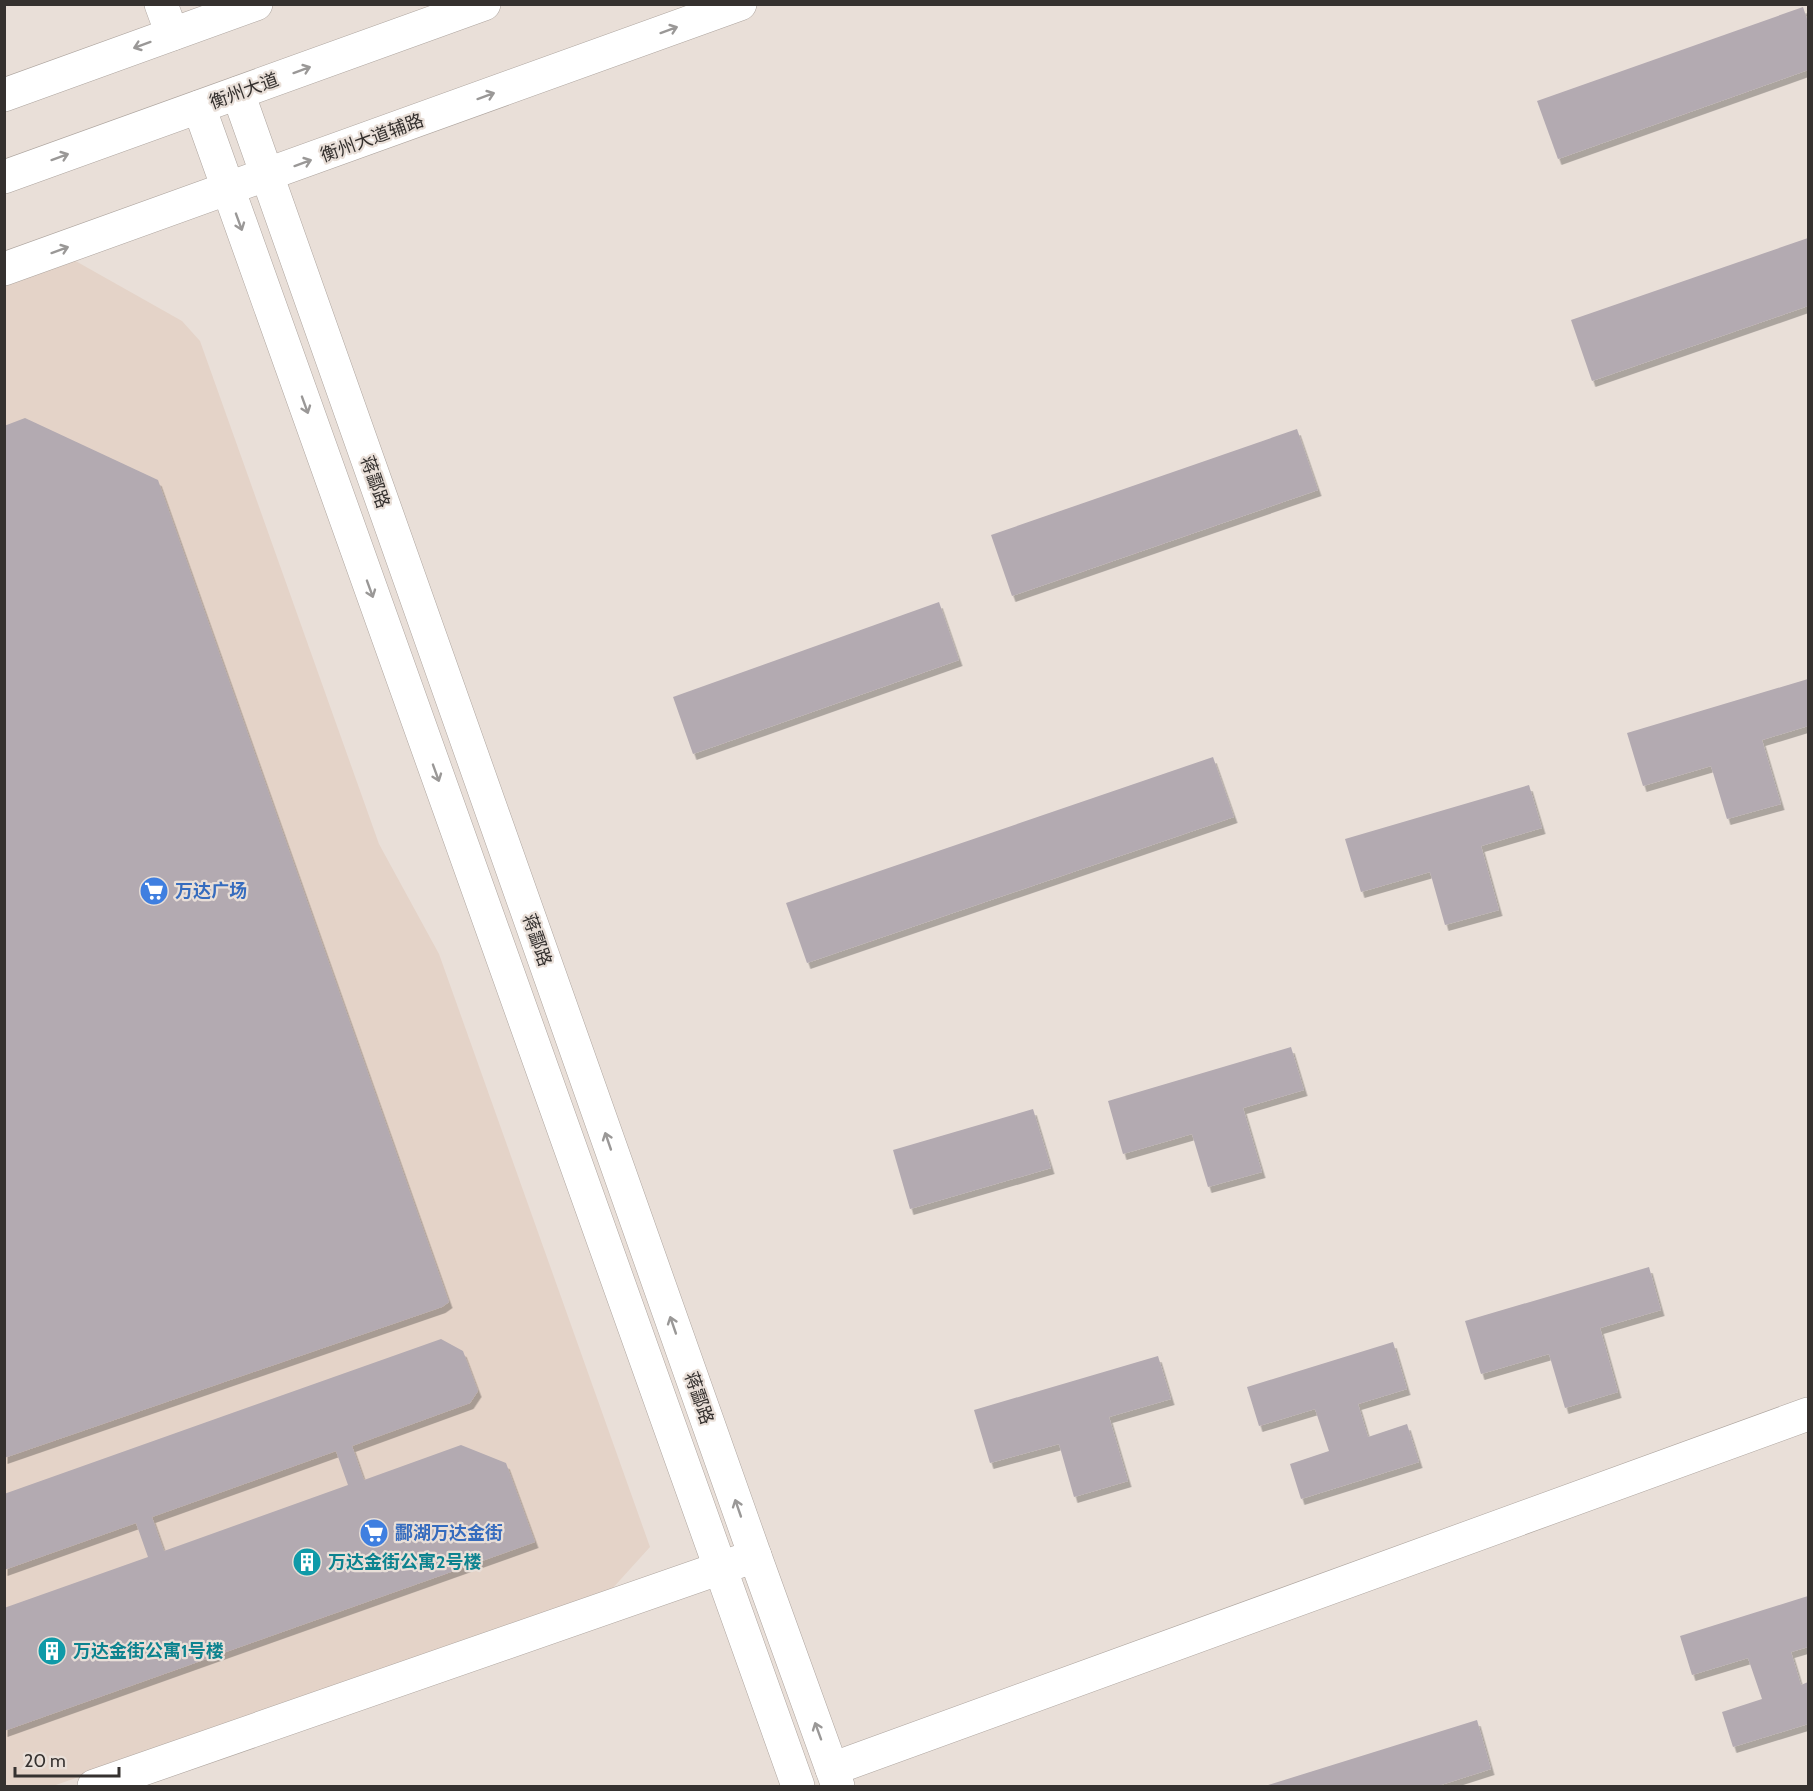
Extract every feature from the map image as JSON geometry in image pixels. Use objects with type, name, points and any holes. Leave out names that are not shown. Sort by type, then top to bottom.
[{"type":"main road","points":[[4,95],[167,20],[256,4]]},
{"type":"main road","name":"衡州大道","points":[[4,177],[484,4]]},
{"type":"main road","name":"衡州大道辅路","points":[[4,269],[740,4]]},
{"type":"main road","name":"蒋酃路","points":[[238,93],[835,1778]]},
{"type":"main road","name":"蒋酃路","points":[[199,107],[798,1786]]},
{"type":"main road","points":[[835,1778],[1809,1414]]},
{"type":"main road","points":[[94,1786],[755,1556]]},
{"type":"shaded area","points":[[72,259],[182,321],[200,341],[379,844],[439,954],[650,1547],[611,1590],[53,1786],[5,1786],[4,279]]},
{"type":"building","points":[[1803,7],[1808,22],[1808,70],[1558,159],[1537,101]]},
{"type":"building","points":[[1808,238],[1808,306],[1592,381],[1571,320]]},
{"type":"building","name":"万达广场","points":[[25,418],[158,480],[449,1302],[442,1307],[4,1458],[4,426]]},
{"type":"building","points":[[1297,429],[1318,490],[1012,596],[991,535]]},
{"type":"building","points":[[939,602],[959,660],[693,754],[673,697]]},
{"type":"building","points":[[1808,679],[1808,726],[1762,740],[1781,804],[1727,819],[1711,766],[1643,786],[1627,733]]},
{"type":"building","points":[[1213,757],[1234,817],[807,963],[786,903]]},
{"type":"building","points":[[1529,785],[1542,828],[1481,846],[1499,910],[1445,925],[1430,872],[1361,892],[1345,839]]},
{"type":"building","points":[[1291,1047],[1304,1090],[1243,1108],[1262,1172],[1208,1187],[1192,1134],[1123,1154],[1108,1101]]},
{"type":"building","points":[[1033,1109],[1051,1168],[910,1209],[893,1150]]},
{"type":"building","points":[[1649,1267],[1661,1310],[1600,1328],[1618,1392],[1565,1408],[1549,1354],[1481,1374],[1465,1321]]},
{"type":"building","name":"酃湖万达金街","points":[[441,1339],[463,1351],[478,1391],[470,1403],[352,1446],[364,1480],[461,1445],[506,1463],[535,1542],[4,1731],[4,1608],[148,1557],[136,1523],[4,1570],[4,1494]],"holes":[[[336,1451],[348,1485],[164,1551],[152,1517]]]},
{"type":"building","points":[[1393,1342],[1407,1389],[1358,1404],[1368,1437],[1407,1424],[1419,1462],[1301,1499],[1290,1464],[1329,1451],[1315,1409],[1259,1426],[1247,1387]]},
{"type":"building","points":[[1158,1356],[1171,1399],[1109,1417],[1128,1481],[1074,1497],[1059,1444],[990,1463],[974,1410]]},
{"type":"building","points":[[1808,1596],[1808,1647],[1791,1652],[1801,1685],[1808,1682],[1808,1724],[1733,1747],[1722,1712],[1762,1699],[1748,1658],[1692,1675],[1680,1636]]},
{"type":"building","points":[[1477,1720],[1491,1769],[1441,1786],[1265,1786]]},
{"type":"place","name":"万达广场","points":[[154,891]]},
{"type":"place","name":"酃湖万达金街","points":[[374,1533]]},
{"type":"place","name":"万达金街公寓2号楼","points":[[307,1562]]},
{"type":"place","name":"万达金街公寓1号楼","points":[[52,1651]]}]
